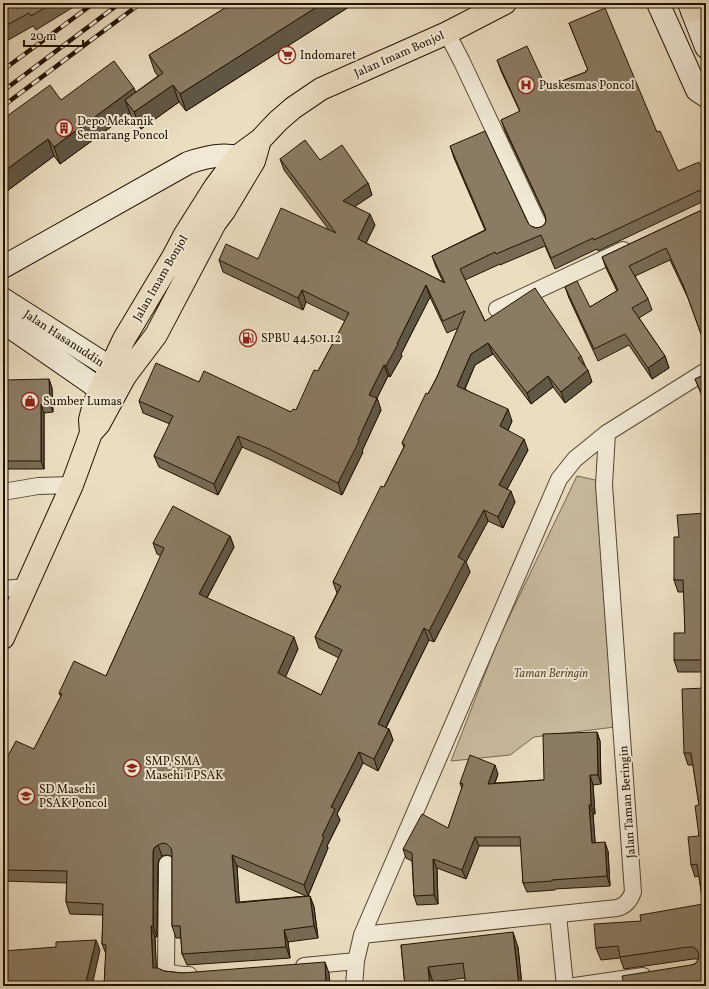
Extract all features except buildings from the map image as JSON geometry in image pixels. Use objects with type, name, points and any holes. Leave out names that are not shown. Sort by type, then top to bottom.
[{"type":"main road","name":"Jalan Imam Bonjol","points":[[3,638],[72,485],[91,433],[99,424],[107,393],[118,372],[124,339],[173,258],[184,236],[216,187],[246,158],[260,140],[288,113],[321,89],[447,33],[505,3]]},
{"type":"street","points":[[658,3],[697,90],[706,96]]},
{"type":"street","points":[[691,6],[706,47]]},
{"type":"street","points":[[447,33],[541,230]]},
{"type":"street","points":[[3,267],[188,163],[207,156],[246,158]]},
{"type":"street","points":[[497,309],[634,245]]},
{"type":"street","name":"Jalan Hasanuddin","points":[[3,299],[118,372]]},
{"type":"street","name":"Jalan Hasanuddin","points":[[3,322],[107,393]]},
{"type":"street","points":[[354,986],[356,961],[362,935],[559,479],[575,459],[607,433],[706,371]]},
{"type":"street","name":"Jalan Taman Beringin","points":[[362,935],[623,907],[631,898],[633,892],[604,484],[607,433]]},
{"type":"street","points":[[3,492],[38,486],[72,485]]},
{"type":"street","points":[[3,589],[26,587]]},
{"type":"street","points":[[167,864],[166,970],[169,973],[175,974],[207,974]]},
{"type":"street","points":[[558,915],[565,986]]},
{"type":"street","points":[[289,968],[356,961]]},
{"type":"street","points":[[575,986],[654,974]]},
{"type":"green space","name":"Taman Beringin","points":[[577,476],[600,481],[615,727],[534,737],[510,755],[451,761],[499,638]]},
{"type":"railway","points":[[3,70],[94,3]]},
{"type":"railway","points":[[3,91],[120,3]]},
{"type":"railway","points":[[3,106],[141,3]]},
{"type":"place","name":"Indomaret","points":[[287,55]]},
{"type":"place","name":"Puskesmas Poncol","points":[[526,85]]},
{"type":"place","name":"Depo Mekanik Semarang Poncol","points":[[64,128]]},
{"type":"place","name":"SPBU 44.501.12","points":[[248,338]]},
{"type":"place","name":"Sumber Lumas","points":[[30,401]]},
{"type":"place","name":"SMP, SMA Masehi 1 PSAK","points":[[132,768]]},
{"type":"place","name":"SD Masehi PSAK Poncol","points":[[26,796]]}]
